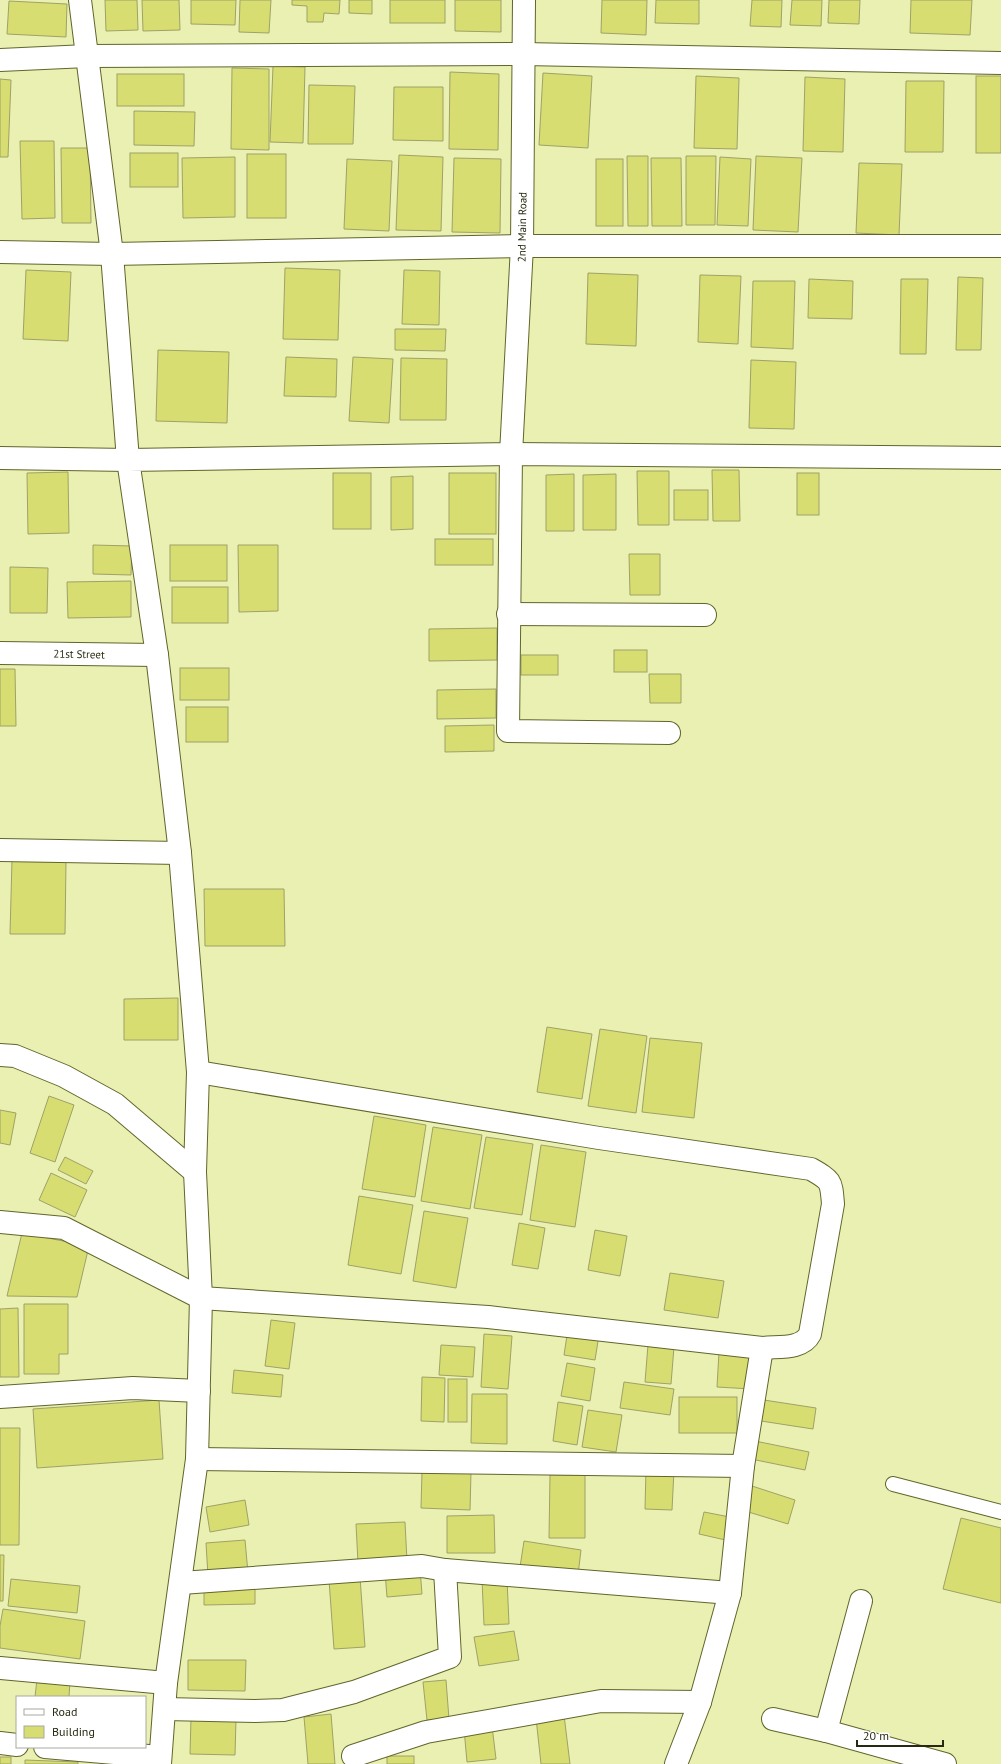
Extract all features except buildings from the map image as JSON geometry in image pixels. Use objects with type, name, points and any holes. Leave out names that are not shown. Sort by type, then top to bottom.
[{"type":"street","points":[[54,1748],[160,1760],[166,1683],[197,1459],[201,1298],[195,1172],[198,1072],[180,853],[157,655],[128,460],[112,254],[80,0]]},
{"type":"street","name":"2nd Main Road","points":[[524,0],[522,246],[511,454],[508,614],[508,730],[669,733]]},
{"type":"street","points":[[0,60],[87,56],[523,54],[1001,63]]},
{"type":"street","points":[[0,252],[112,254],[522,246],[1001,246]]},
{"type":"street","points":[[0,458],[128,460],[511,454],[1001,458]]},
{"type":"street","points":[[508,614],[705,615]]},
{"type":"street","name":"21st Street","points":[[0,653],[157,655]]},
{"type":"street","points":[[0,850],[180,853]]},
{"type":"street","points":[[0,1055],[15,1056],[64,1076],[115,1104],[195,1172]]},
{"type":"street","points":[[0,1222],[64,1228],[201,1298],[488,1317],[762,1348],[802,1343],[808,1339],[833,1204],[832,1185],[824,1177],[811,1169],[599,1138],[198,1072]]},
{"type":"street","points":[[676,1764],[700,1702],[730,1593],[743,1466],[762,1348]]},
{"type":"street","points":[[0,1397],[133,1388],[199,1391]]},
{"type":"street","points":[[197,1459],[743,1466]]},
{"type":"street","points":[[181,1583],[422,1566],[445,1570],[730,1593]]},
{"type":"street","points":[[165,1709],[283,1710],[354,1692],[450,1657],[445,1570]]},
{"type":"street","points":[[826,1731],[861,1601]]},
{"type":"street","points":[[0,1668],[166,1683]]},
{"type":"street","points":[[353,1756],[426,1732],[601,1701],[700,1702]]},
{"type":"street","points":[[773,1720],[826,1731],[945,1764]]},
{"type":"street","points":[[0,1743],[16,1745]]},
{"type":"lane","points":[[894,1484],[1001,1512]]}]
